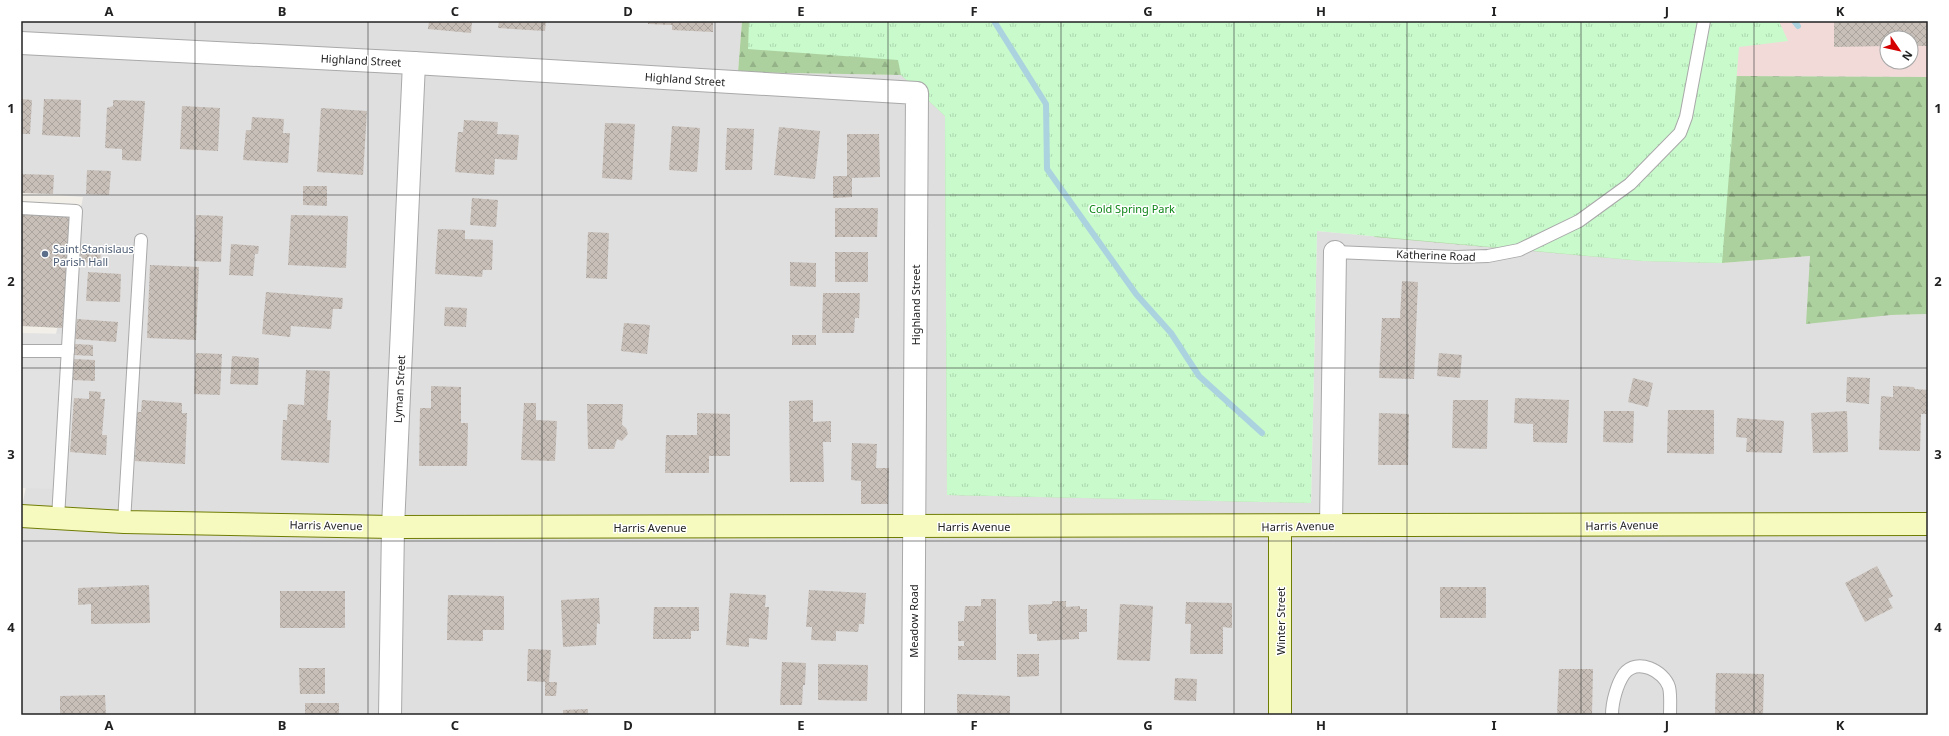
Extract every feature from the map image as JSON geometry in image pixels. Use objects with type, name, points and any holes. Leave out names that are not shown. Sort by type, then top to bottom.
[{"type":"main road","name":"Harris Avenue","points":[[21,516],[124,522],[393,527],[1928,524]]},
{"type":"main road","name":"Winter Street","points":[[1280,526],[1280,715]]},
{"type":"street","name":"Highland Street","points":[[21,43],[414,63],[916,94],[914,526]]},
{"type":"street","name":"Lyman Street","points":[[390,715],[393,527],[414,63]]},
{"type":"street","name":"Katherine Road","points":[[1331,525],[1335,252]]},
{"type":"street","name":"Meadow Road","points":[[913,715],[914,526]]},
{"type":"lane","name":"Katherine Road","points":[[1335,252],[1456,257],[1488,256],[1519,250],[1579,221],[1630,184],[1680,133],[1686,117],[1704,21]]},
{"type":"lane","points":[[21,208],[76,211],[58,518]]},
{"type":"lane","points":[[124,522],[141,240]]},
{"type":"lane","points":[[21,351],[68,351]]},
{"type":"lane","points":[[1612,715],[1616,689],[1625,672],[1636,666],[1651,668],[1663,676],[1669,688],[1670,715]]},
{"type":"shaded area","points":[[21,21],[742,21],[738,72],[901,75],[945,116],[947,495],[1311,503],[1317,231],[1643,261],[1722,263],[1810,256],[1891,315],[1928,314],[1928,715],[21,715],[21,512],[83,197],[21,192]]},
{"type":"shaded area","points":[[1740,21],[1928,21],[1928,77],[1736,76]]},
{"type":"shaded area","points":[[21,333],[67,334],[56,489],[21,488]]},
{"type":"green space","name":"Cold Spring Park","points":[[742,21],[1466,21],[1736,76],[1928,77],[1928,314],[1891,315],[1806,324],[1810,256],[1722,263],[1643,261],[1375,237],[1258,161],[1311,503],[947,495],[945,116],[901,75],[738,72]]},
{"type":"green space","name":"Cold Spring Park","points":[[749,21],[1779,21],[1788,41],[1739,47],[1722,263],[1643,261],[1317,231],[1311,503],[947,495],[945,116],[901,75],[898,60],[748,49]]},
{"type":"building","points":[[429,21],[472,21],[471,33],[428,29]]},
{"type":"building","points":[[499,21],[546,21],[545,31],[498,28]]},
{"type":"building","points":[[648,21],[713,21],[713,32],[672,30],[672,25],[648,24]]},
{"type":"building","points":[[1834,21],[1928,21],[1928,46],[1919,46],[1919,30],[1879,30],[1879,46],[1834,47]]},
{"type":"building","points":[[21,99],[32,100],[30,134],[21,134]]},
{"type":"building","points":[[44,99],[81,100],[80,137],[42,135]]},
{"type":"building","points":[[113,100],[145,101],[141,161],[122,160],[122,149],[105,148],[107,108],[113,106]]},
{"type":"building","points":[[182,106],[220,108],[218,151],[180,149]]},
{"type":"building","points":[[321,108],[367,111],[363,175],[317,172]]},
{"type":"building","points":[[252,117],[284,119],[283,133],[290,133],[288,163],[243,160],[246,130],[251,130]]},
{"type":"building","points":[[464,120],[498,122],[497,134],[519,135],[517,160],[495,159],[494,175],[455,172],[458,132],[463,132]]},
{"type":"building","points":[[605,123],[635,124],[632,180],[602,178]]},
{"type":"building","points":[[672,126],[700,128],[697,172],[669,170]]},
{"type":"building","points":[[779,127],[820,131],[815,179],[774,175]]},
{"type":"building","points":[[727,128],[754,129],[752,170],[725,170]]},
{"type":"building","points":[[847,134],[879,134],[880,177],[852,178],[852,197],[833,198],[833,176],[847,176]]},
{"type":"building","points":[[87,170],[111,171],[109,195],[86,194]]},
{"type":"building","points":[[21,174],[54,175],[53,194],[21,193]]},
{"type":"building","points":[[303,186],[327,186],[327,206],[303,205]]},
{"type":"building","points":[[472,198],[498,200],[496,227],[470,225]]},
{"type":"building","points":[[835,208],[878,208],[877,237],[835,237]]},
{"type":"building","name":"Saint Stanislaus Parish Hall","points":[[21,213],[72,216],[63,328],[21,326]]},
{"type":"building","points":[[196,215],[223,216],[221,262],[194,261]]},
{"type":"building","points":[[291,215],[348,216],[346,268],[288,265]]},
{"type":"building","points":[[438,229],[465,230],[465,239],[493,240],[492,270],[483,270],[482,277],[435,274]]},
{"type":"building","points":[[588,232],[609,233],[607,279],[586,278]]},
{"type":"building","points":[[231,244],[259,246],[258,254],[255,254],[253,276],[229,275]]},
{"type":"building","points":[[81,249],[101,250],[100,263],[80,262]]},
{"type":"building","points":[[835,252],[868,252],[868,282],[835,282]]},
{"type":"building","points":[[790,262],[816,263],[816,287],[790,286]]},
{"type":"building","points":[[150,265],[199,267],[196,340],[147,338]]},
{"type":"building","points":[[88,272],[121,274],[120,302],[86,301]]},
{"type":"building","points":[[1402,281],[1418,282],[1414,379],[1379,378],[1382,318],[1400,318]]},
{"type":"building","points":[[266,292],[343,298],[342,309],[333,309],[331,329],[291,326],[290,337],[262,334]]},
{"type":"building","points":[[823,293],[860,293],[859,318],[855,318],[854,333],[822,333]]},
{"type":"building","points":[[445,307],[467,308],[466,327],[444,326]]},
{"type":"building","points":[[77,319],[118,322],[116,342],[75,339]]},
{"type":"building","points":[[624,323],[650,325],[647,354],[621,351]]},
{"type":"building","points":[[792,335],[816,335],[816,345],[792,345]]},
{"type":"building","points":[[75,344],[93,345],[93,356],[74,355]]},
{"type":"building","points":[[196,353],[222,354],[220,395],[194,394]]},
{"type":"building","points":[[1439,353],[1462,355],[1460,378],[1437,376]]},
{"type":"building","points":[[232,356],[259,358],[258,385],[230,384]]},
{"type":"building","points":[[73,359],[95,360],[95,381],[73,380]]},
{"type":"building","points":[[306,370],[330,371],[327,420],[331,420],[329,463],[281,460],[283,420],[287,420],[288,404],[304,405]]},
{"type":"building","points":[[1847,377],[1870,378],[1869,404],[1846,402]]},
{"type":"building","points":[[1633,378],[1653,383],[1648,407],[1628,402]]},
{"type":"building","points":[[431,386],[461,387],[461,423],[468,423],[467,466],[419,466],[420,408],[431,408]]},
{"type":"building","points":[[1893,386],[1914,387],[1915,389],[1928,390],[1928,414],[1921,414],[1920,451],[1879,450],[1881,396],[1893,397]]},
{"type":"building","points":[[89,391],[101,392],[100,399],[105,399],[102,435],[107,435],[106,455],[70,452],[74,398],[89,399]]},
{"type":"building","points":[[1515,398],[1569,400],[1567,443],[1533,442],[1533,424],[1514,423]]},
{"type":"building","points":[[142,400],[182,403],[182,413],[187,413],[185,464],[135,461],[137,412],[141,412]]},
{"type":"building","points":[[813,400],[813,422],[831,421],[831,442],[823,442],[824,482],[790,482],[789,401]]},
{"type":"building","points":[[1453,400],[1488,400],[1487,449],[1452,448]]},
{"type":"building","points":[[524,403],[536,403],[536,420],[557,421],[555,461],[521,460]]},
{"type":"building","points":[[587,404],[623,404],[622,425],[626,428],[628,434],[622,441],[617,439],[614,449],[588,449]]},
{"type":"building","points":[[1668,410],[1714,410],[1714,454],[1667,453]]},
{"type":"building","points":[[1604,411],[1634,411],[1633,443],[1603,442]]},
{"type":"building","points":[[1847,411],[1848,452],[1813,453],[1811,413]]},
{"type":"building","points":[[697,413],[730,414],[730,456],[709,456],[709,473],[665,473],[666,435],[697,435]]},
{"type":"building","points":[[1379,413],[1409,414],[1408,465],[1378,465]]},
{"type":"building","points":[[1737,418],[1784,421],[1782,453],[1746,452],[1747,438],[1736,437]]},
{"type":"building","points":[[852,443],[877,444],[876,468],[889,468],[888,504],[861,504],[861,481],[851,480]]},
{"type":"building","points":[[1877,566],[1893,596],[1888,599],[1893,608],[1865,622],[1845,583]]},
{"type":"building","points":[[149,585],[150,623],[91,624],[91,604],[78,605],[78,588]]},
{"type":"building","points":[[1440,587],[1486,587],[1486,618],[1440,618]]},
{"type":"building","points":[[809,590],[866,593],[864,624],[859,624],[858,632],[836,631],[836,641],[811,640],[812,627],[806,627]]},
{"type":"building","points":[[280,591],[345,591],[345,628],[280,628]]},
{"type":"building","points":[[730,593],[766,595],[765,607],[769,607],[767,640],[749,638],[749,647],[726,645]]},
{"type":"building","points":[[448,595],[504,596],[504,630],[483,630],[483,641],[447,640]]},
{"type":"building","points":[[599,598],[600,624],[597,623],[596,645],[563,647],[561,600]]},
{"type":"building","points":[[981,599],[996,599],[996,660],[958,660],[958,646],[964,646],[964,641],[958,641],[958,621],[964,621],[965,606],[981,606]]},
{"type":"building","points":[[1052,601],[1066,601],[1066,607],[1080,606],[1080,609],[1087,609],[1087,632],[1079,632],[1079,639],[1037,641],[1037,634],[1029,634],[1028,605],[1052,604]]},
{"type":"building","points":[[1186,602],[1232,603],[1232,628],[1223,627],[1223,654],[1190,654],[1191,624],[1185,624]]},
{"type":"building","points":[[1120,604],[1153,606],[1150,661],[1117,660]]},
{"type":"building","points":[[654,607],[699,607],[699,631],[691,631],[691,639],[653,639]]},
{"type":"building","points":[[528,649],[551,650],[549,682],[557,682],[556,696],[545,696],[545,682],[527,681]]},
{"type":"building","points":[[1017,654],[1039,654],[1039,676],[1017,677]]},
{"type":"building","points":[[782,662],[806,663],[802,705],[780,705]]},
{"type":"building","points":[[818,664],[868,665],[867,701],[818,700]]},
{"type":"building","points":[[299,668],[325,668],[325,694],[300,694]]},
{"type":"building","points":[[1559,669],[1593,669],[1592,715],[1557,715]]},
{"type":"building","points":[[1716,673],[1764,674],[1763,715],[1715,715]]},
{"type":"building","points":[[1175,678],[1197,679],[1196,701],[1174,700]]},
{"type":"building","points":[[957,694],[1010,696],[1010,715],[957,715]]},
{"type":"building","points":[[105,695],[106,715],[60,715],[60,696]]},
{"type":"building","points":[[305,703],[339,703],[339,715],[305,715]]},
{"type":"building","points":[[588,709],[588,715],[563,715],[563,710]]},
{"type":"waterway","points":[[994,21],[1046,104],[1047,169],[1136,294],[1171,333],[1199,376],[1262,433]]},
{"type":"waterway","points":[[1794,21],[1798,26]]},
{"type":"place","name":"Saint Stanislaus Parish Hall","points":[[45,254]]}]
